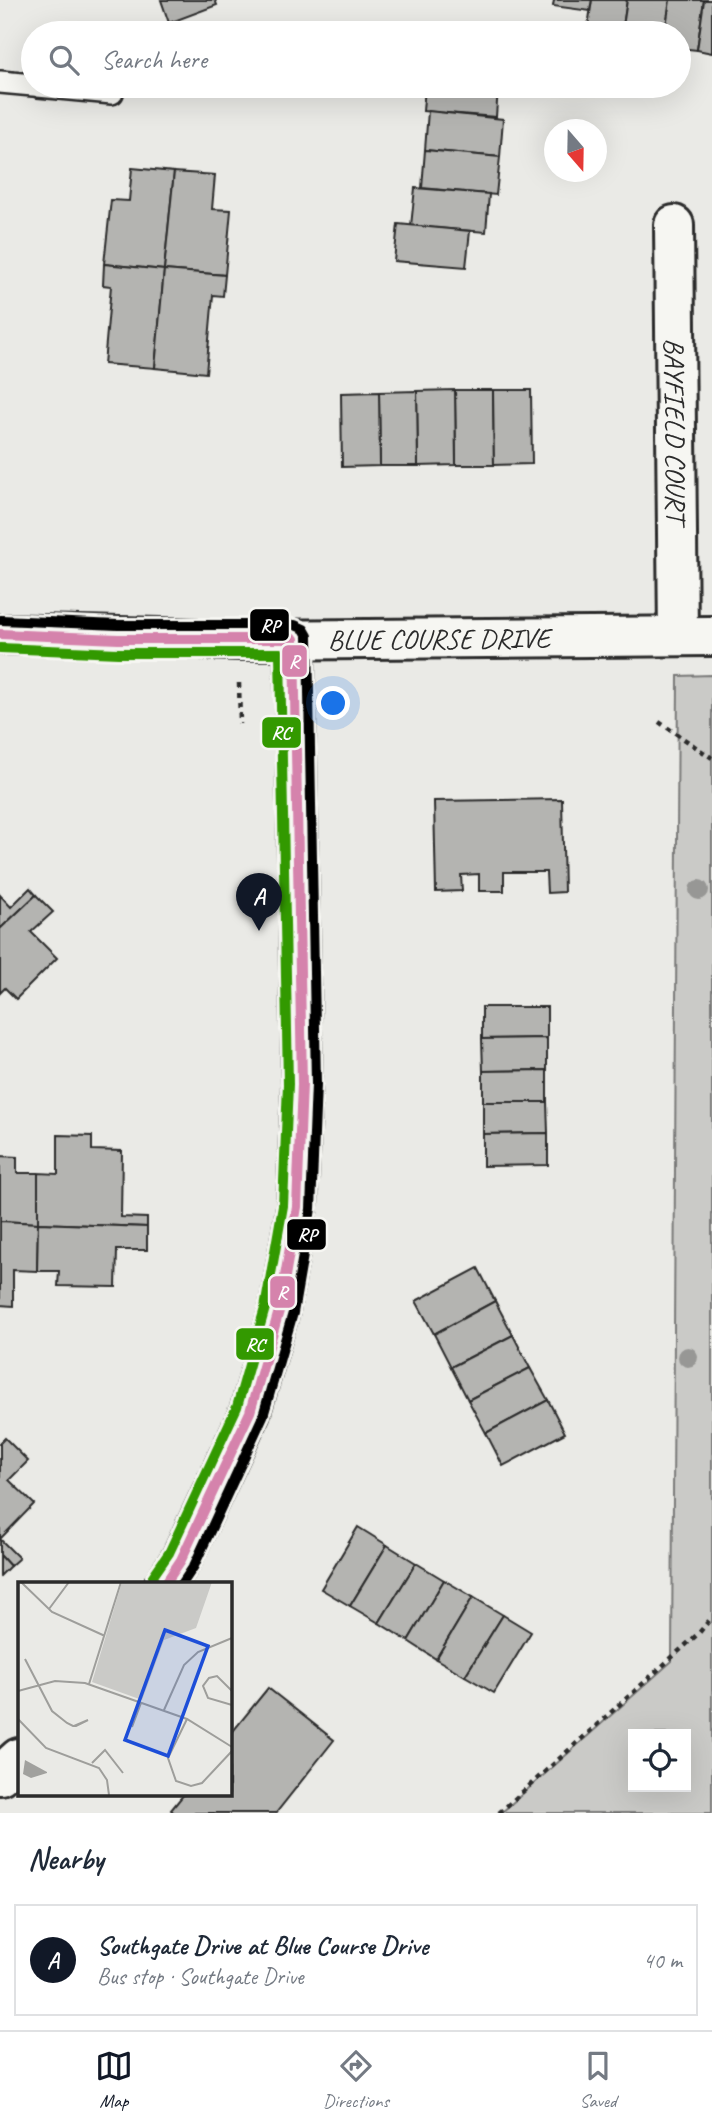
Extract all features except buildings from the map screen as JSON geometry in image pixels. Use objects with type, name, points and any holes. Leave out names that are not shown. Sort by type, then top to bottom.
[{"type":"street","name":"BAYFIELD COURT","points":[[674,225],[695,636]]},
{"type":"street","name":"BLUE COURSE DRIVE","points":[[0,634],[118,639],[695,636]]},
{"type":"street","points":[[166,1582],[181,1560],[250,1412],[279,1311],[297,1208],[302,1084],[294,639]]},
{"type":"street","points":[[0,1775],[18,1759]]},
{"type":"lane","points":[[0,82],[21,84]]},
{"type":"path","points":[[659,722],[712,758]]},
{"type":"path","points":[[499,1813],[699,1633],[712,1617]]},
{"type":"shaded area","points":[[712,675],[712,1813],[501,1813],[672,1661],[678,676]]},
{"type":"transit line","name":"RP","points":[[1,620],[118,625],[295,625],[304,629],[308,636],[316,1084],[311,1209],[293,1313],[263,1416],[194,1566],[183,1582]]},
{"type":"transit line","name":"R","points":[[0,634],[118,639],[294,639],[302,1084],[297,1207],[279,1311],[250,1412],[181,1560],[166,1582]]},
{"type":"transit line","name":"RC","points":[[0,648],[118,653],[280,653],[288,1084],[283,1206],[265,1308],[237,1407],[169,1553],[153,1576]]},
{"type":"place","name":"Southgate Drive at Blue Course Drive","points":[[259,931]]}]
